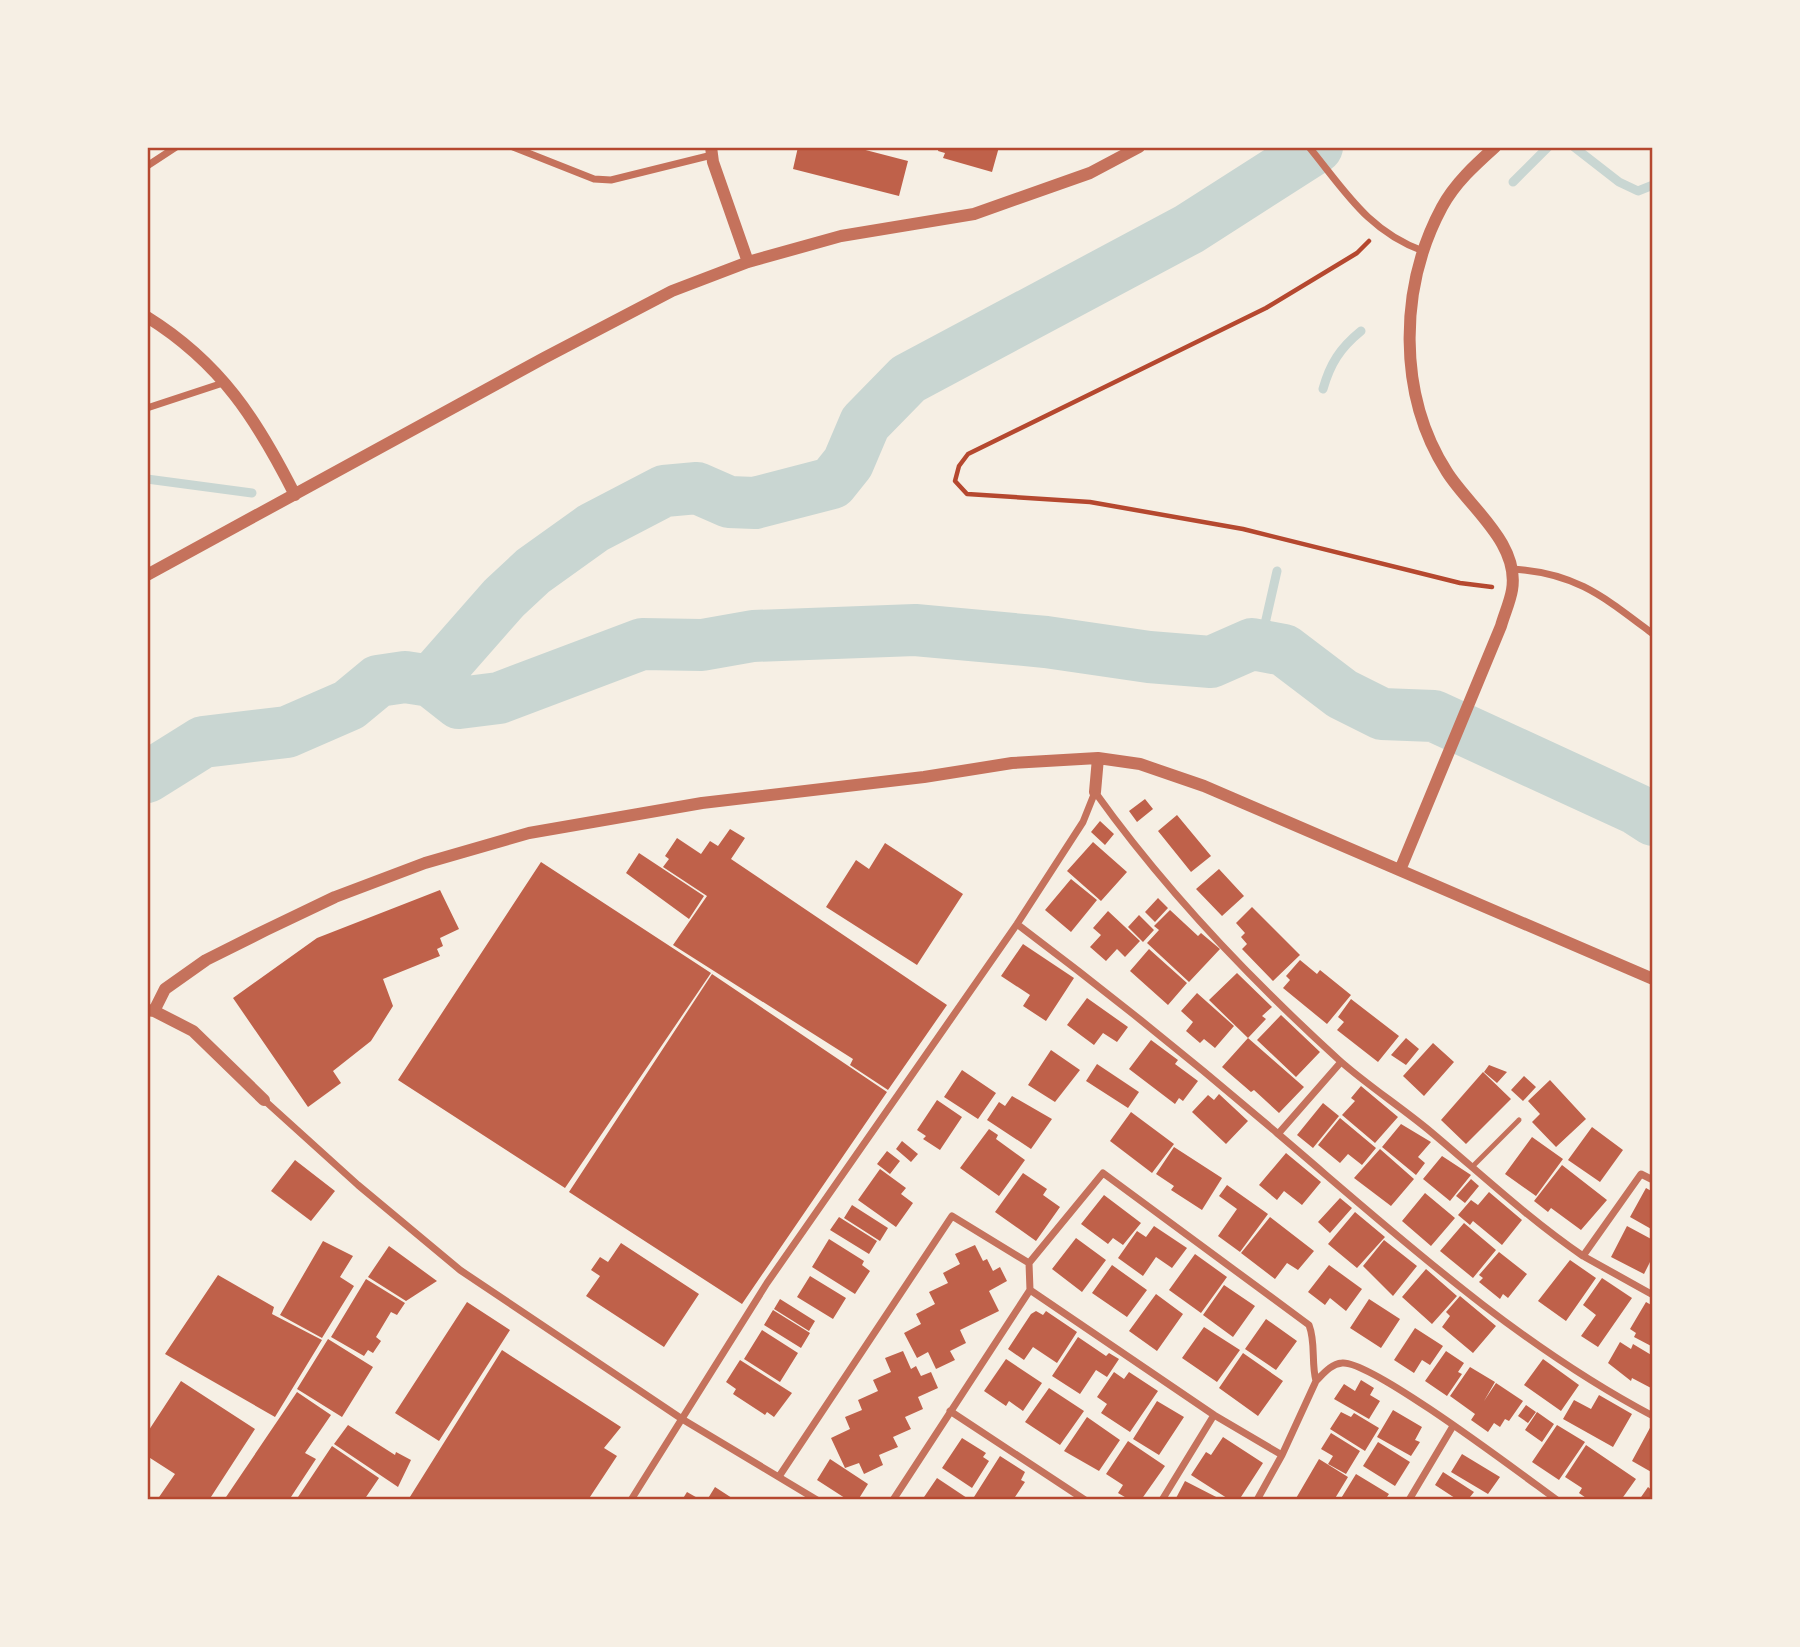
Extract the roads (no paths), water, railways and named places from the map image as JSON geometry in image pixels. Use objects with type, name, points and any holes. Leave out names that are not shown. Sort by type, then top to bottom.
[{"type":"street","points":[[147,166],[176,147]]},
{"type":"street","points":[[513,147],[594,179],[611,180],[711,151],[748,262]]},
{"type":"street","points":[[147,576],[544,358],[672,291],[748,262],[841,236],[974,214],[1090,173],[1139,147]]},
{"type":"street","points":[[1309,147],[1379,230],[1398,242],[1423,251]]},
{"type":"street","points":[[1400,870],[1501,626],[1512,589],[1511,569],[1496,534],[1447,472],[1422,421],[1410,359],[1414,288],[1423,251],[1443,205],[1465,174],[1494,147]]},
{"type":"street","points":[[147,317],[175,335],[226,382],[264,433],[295,495]]},
{"type":"street","points":[[147,408],[226,382]]},
{"type":"street","points":[[1511,569],[1539,570],[1592,588],[1653,634]]},
{"type":"street","points":[[631,1500],[767,1283],[1017,924],[1083,822],[1096,792],[1098,758]]},
{"type":"street","points":[[817,1500],[780,1475],[682,1419],[460,1270],[358,1185],[193,1031],[150,1010],[165,989],[206,960],[335,897],[425,863],[529,832],[702,803],[924,777],[1012,763],[1098,758],[1140,764],[1204,786],[1653,979]]},
{"type":"street","points":[[1096,792],[1202,924],[1341,1062],[1473,1166],[1548,1232],[1583,1256],[1653,1295]]},
{"type":"street","points":[[1017,924],[1131,1010],[1377,1220],[1526,1339],[1653,1416]]},
{"type":"street","points":[[1278,1134],[1341,1062]]},
{"type":"street","points":[[893,1500],[1030,1290],[1029,1263],[1103,1173],[1309,1325],[1313,1336],[1311,1361],[1316,1381]]},
{"type":"street","points":[[1583,1256],[1641,1174],[1653,1180]]},
{"type":"street","points":[[780,1475],[952,1216],[1029,1263]]},
{"type":"street","points":[[1030,1290],[1214,1415],[1282,1455]]},
{"type":"street","points":[[1257,1500],[1282,1455],[1316,1381],[1331,1366],[1341,1363],[1361,1366],[1453,1426],[1557,1500]]},
{"type":"street","points":[[950,1411],[1085,1500]]},
{"type":"street","points":[[1162,1500],[1214,1415]]},
{"type":"street","points":[[1409,1500],[1453,1426]]},
{"type":"lane","points":[[1473,1166],[1519,1120]]},
{"type":"waterway","points":[[431,681],[504,598],[533,571],[593,528],[664,491],[697,488],[729,502],[755,503],[832,483],[848,463],[865,423],[908,379],[1189,229],[1317,147]]},
{"type":"waterway","points":[[1513,182],[1548,147]]},
{"type":"waterway","points":[[1574,147],[1619,182],[1638,191],[1653,185]]},
{"type":"waterway","points":[[1323,389],[1337,357],[1361,331]]},
{"type":"waterway","points":[[147,479],[252,493]]},
{"type":"waterway","points":[[1252,644],[1262,637],[1277,571]]},
{"type":"waterway","points":[[147,777],[203,742],[287,732],[349,705],[378,681],[405,677],[431,681],[459,703],[499,698],[642,644],[702,645],[753,636],[915,630],[1046,642],[1149,657],[1211,662],[1252,644],[1284,650],[1342,694],[1382,714],[1434,716],[1636,809],[1653,820]]}]
